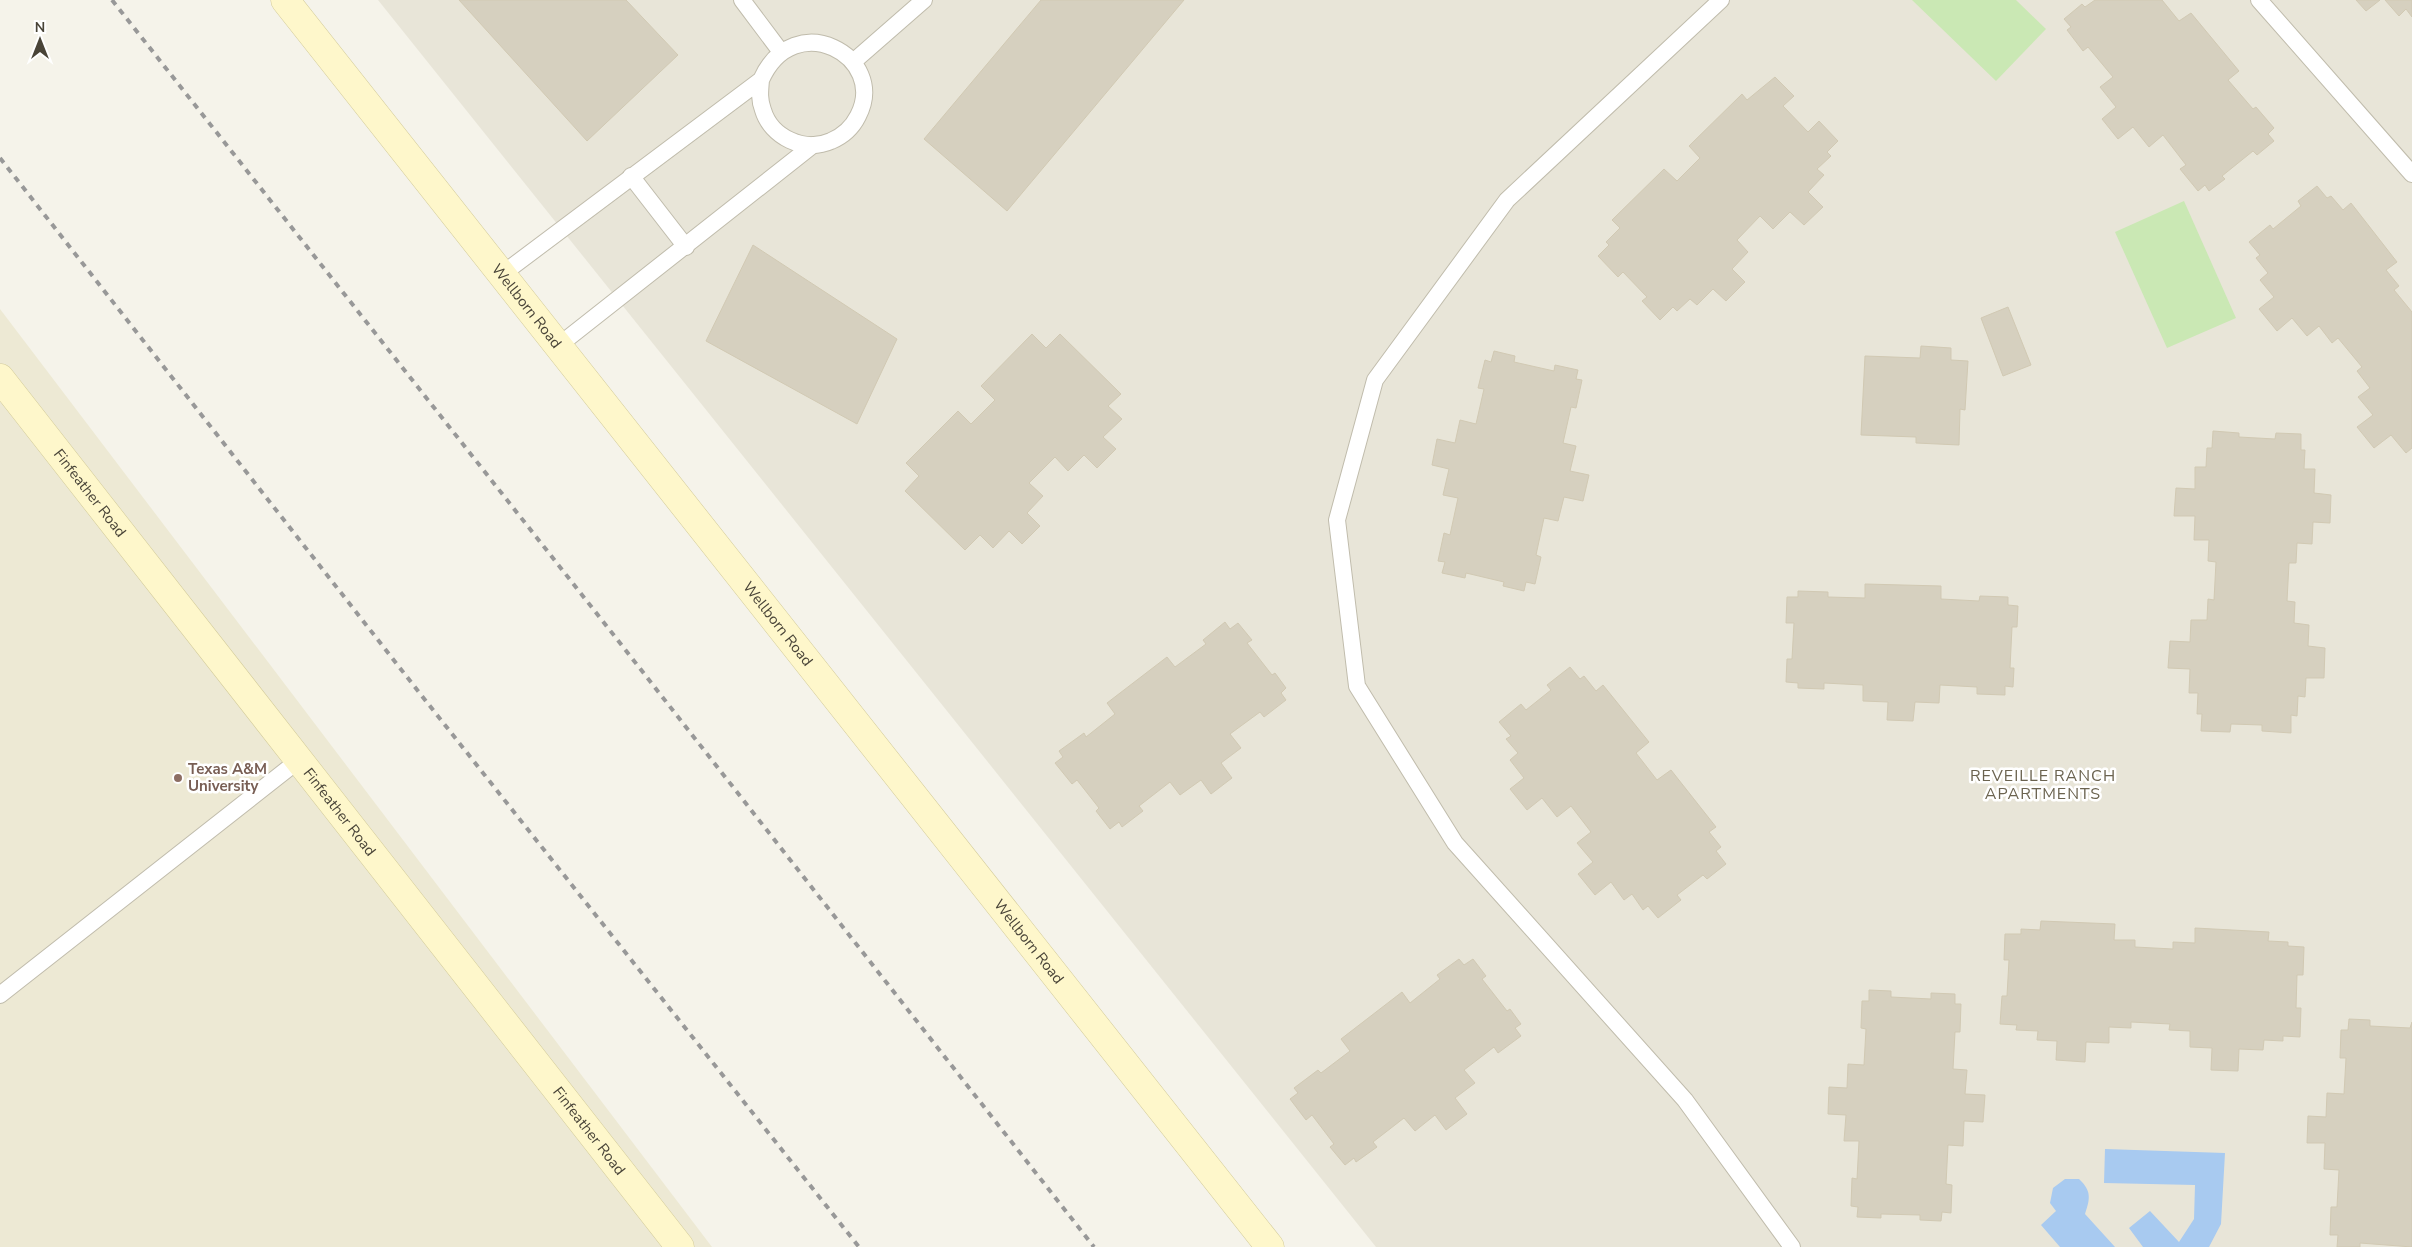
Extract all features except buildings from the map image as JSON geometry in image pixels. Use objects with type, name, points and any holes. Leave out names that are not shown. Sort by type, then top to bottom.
[{"type":"main road","name":"Wellborn Road","points":[[285,0],[1270,1247]]},
{"type":"main road","name":"Finfeather Road","points":[[0,378],[680,1247]]},
{"type":"lane","points":[[742,0],[781,52]]},
{"type":"lane","points":[[853,62],[924,0]]},
{"type":"lane","points":[[1721,0],[1507,200],[1374,380],[1337,520],[1357,686],[1455,843],[1685,1100],[1792,1247]]},
{"type":"lane","points":[[2259,0],[2412,174]]},
{"type":"lane","points":[[803,43],[827,44],[841,51],[853,62],[863,86],[863,99],[860,112],[845,133],[824,144],[812,145],[797,143],[782,136],[771,126],[763,111],[759,96],[761,80],[772,60],[781,52],[803,43]]},
{"type":"lane","points":[[501,275],[761,80]]},
{"type":"lane","points":[[558,346],[812,145]]},
{"type":"lane","points":[[631,176],[686,246]]},
{"type":"lane","points":[[0,995],[299,760]]},
{"type":"shaded area","name":"REVEILLE RANCH APARTMENTS","points":[[378,0],[2412,0],[2412,1247],[1376,1247]]},
{"type":"shaded area","name":"Texas A&M University","points":[[0,309],[712,1247],[0,1247]]},
{"type":"green space","points":[[1912,0],[2016,0],[2046,29],[1996,81]]},
{"type":"green space","points":[[2184,201],[2236,318],[2167,348],[2115,232]]},
{"type":"water","points":[[2105,1149],[2225,1153],[2221,1224],[2209,1247],[2143,1247],[2129,1228],[2150,1211],[2179,1242],[2194,1219],[2195,1185],[2104,1183]]},
{"type":"water","points":[[2065,1179],[2079,1179],[2086,1187],[2089,1195],[2085,1214],[2115,1247],[2060,1247],[2041,1225],[2056,1211],[2050,1203],[2053,1188]]},
{"type":"railway","points":[[112,0],[1094,1247]]},
{"type":"railway","points":[[0,158],[418,691],[859,1247]]},
{"type":"place","name":"Texas A&M University","points":[[178,778]]},
{"type":"district","name":"REVEILLE RANCH APARTMENTS","points":[[2043,785]]}]
